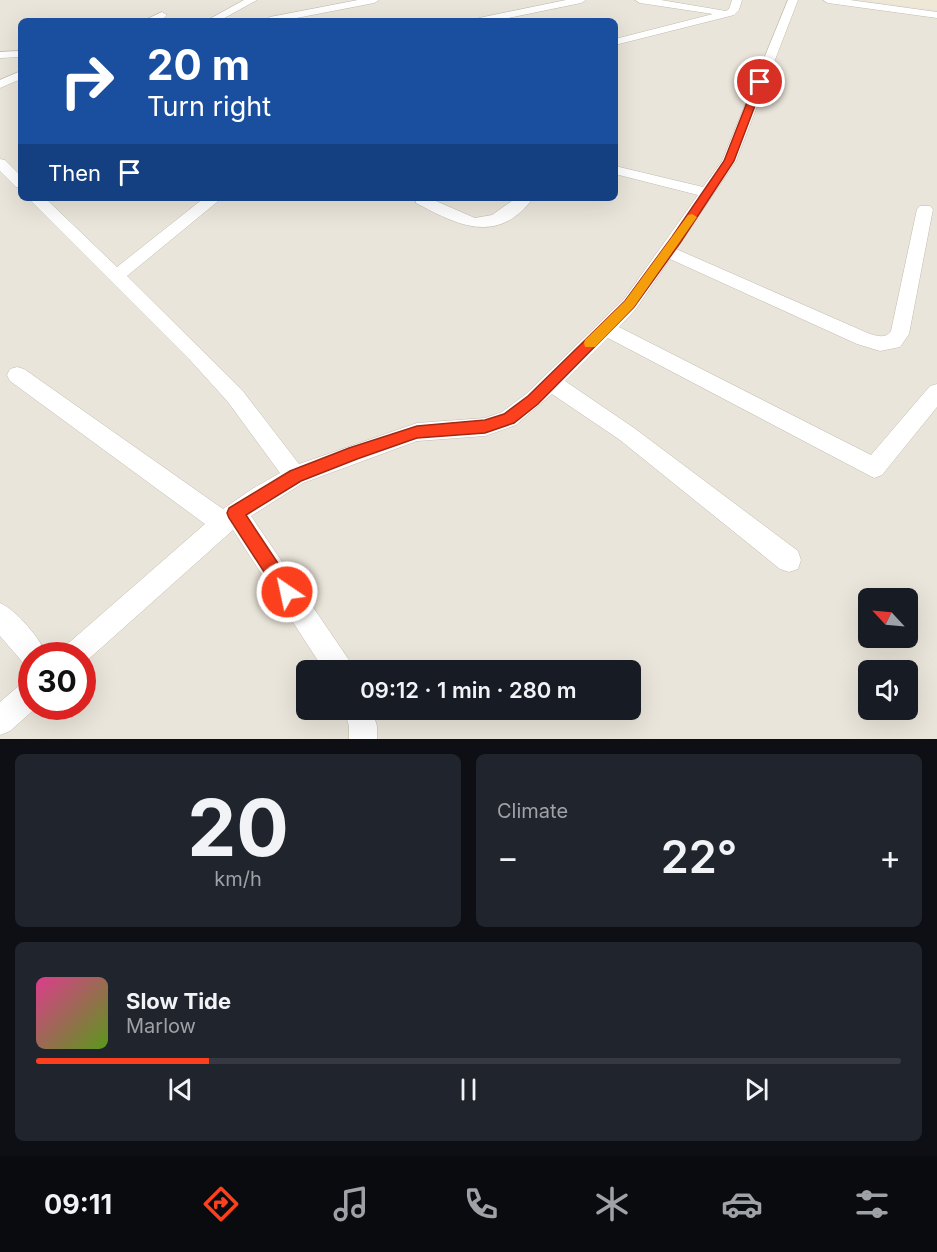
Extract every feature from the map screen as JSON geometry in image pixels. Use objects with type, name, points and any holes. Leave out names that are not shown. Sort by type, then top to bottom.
[{"type":"street","points":[[217,18],[252,0]]},
{"type":"street","points":[[280,18],[374,0]]},
{"type":"street","points":[[494,18],[581,0]]},
{"type":"street","points":[[640,0],[730,13]]},
{"type":"street","points":[[618,41],[730,13],[734,10],[737,0]]},
{"type":"street","points":[[88,642],[229,518],[295,476],[417,432],[485,427],[509,419],[533,400],[630,304],[729,161],[793,0]]},
{"type":"street","points":[[828,0],[937,15]]},
{"type":"street","points":[[155,18],[162,15]]},
{"type":"street","points":[[0,56],[18,54]]},
{"type":"street","points":[[0,84],[18,76]]},
{"type":"street","points":[[0,163],[18,178]]},
{"type":"street","points":[[618,172],[708,193]]},
{"type":"street","points":[[39,201],[197,355],[235,396],[295,476]]},
{"type":"street","points":[[116,276],[210,201]]},
{"type":"street","points":[[423,201],[461,220],[483,225],[507,215],[522,201]]},
{"type":"street","points":[[668,252],[864,339],[880,344],[893,342],[900,334],[926,209]]},
{"type":"street","points":[[605,328],[874,468],[937,392]]},
{"type":"street","points":[[17,375],[229,518],[332,660]]},
{"type":"street","points":[[551,382],[627,434],[789,560]]},
{"type":"street","points":[[0,616],[22,642]]},
{"type":"street","points":[[0,721],[18,705]]},
{"type":"street","points":[[361,720],[363,739]]},
{"type":"shaded area","points":[[0,0],[937,0],[937,739],[0,739]]},
{"type":"shaded area","points":[[866,0],[937,0],[937,10]]},
{"type":"slow traffic","points":[[590,343],[630,304],[692,217]]},
{"type":"route","points":[[287,592],[235,513],[295,476],[355,453],[417,432],[485,427],[509,419],[533,400],[630,304],[676,240],[729,161],[760,82]]}]
